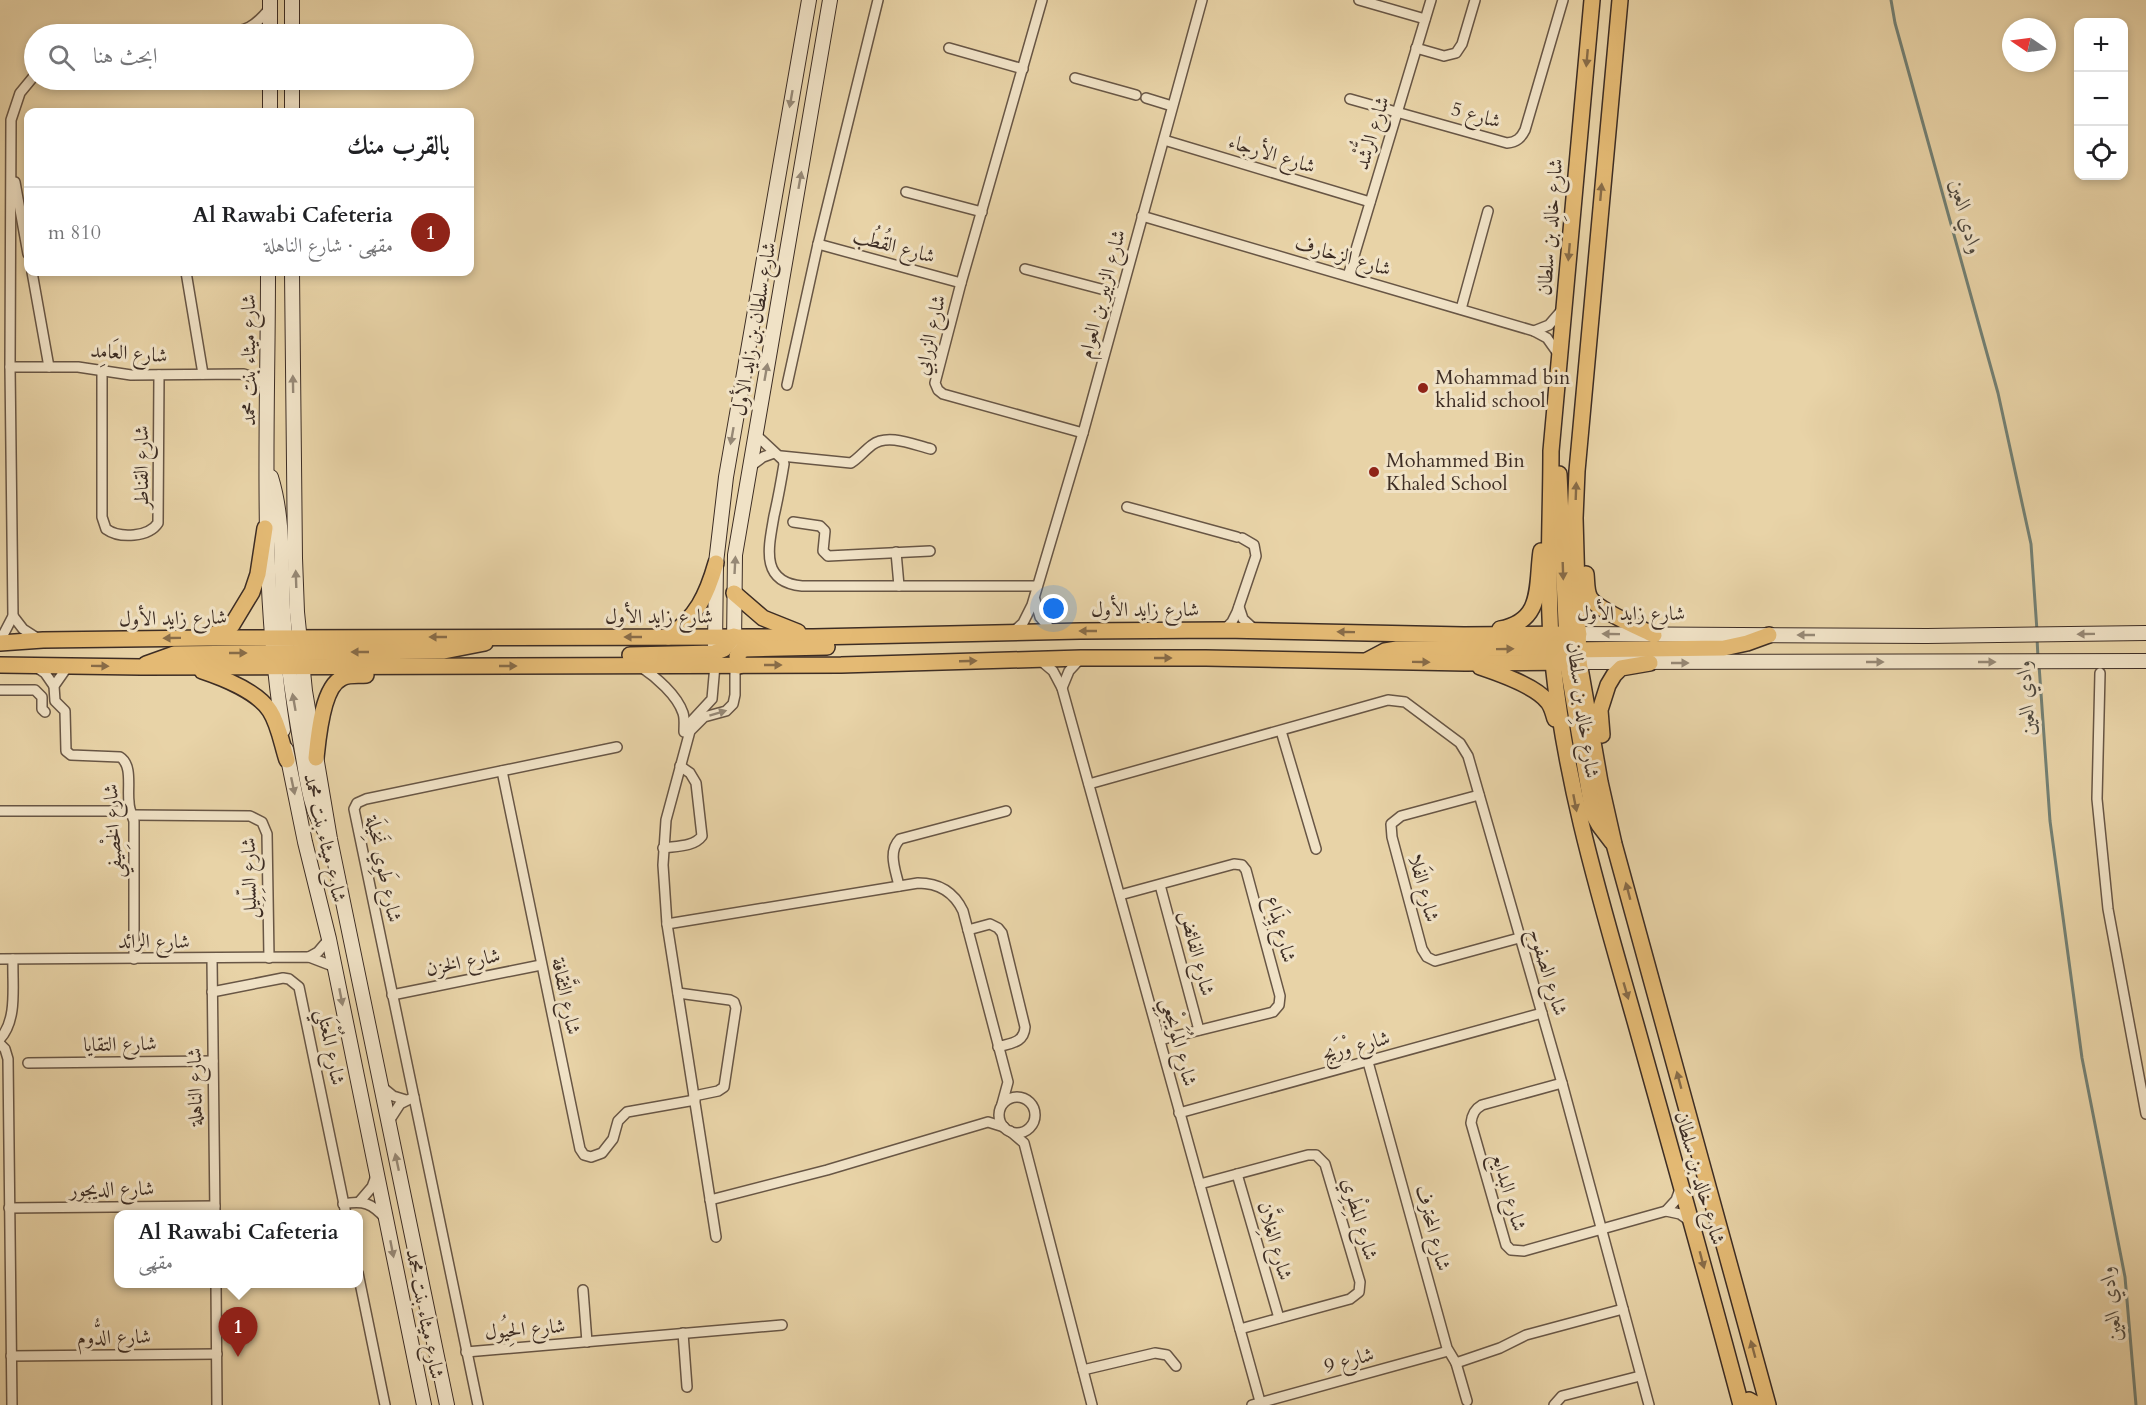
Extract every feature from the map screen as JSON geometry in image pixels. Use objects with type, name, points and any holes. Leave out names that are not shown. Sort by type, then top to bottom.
[{"type":"main road","points":[[292,0],[292,24]]},
{"type":"main road","points":[[810,0],[812,22],[805,67],[808,72],[818,76]]},
{"type":"main road","name":"شارع سلطان بن زايد الأول","points":[[715,652],[720,521],[733,432],[810,0]]},
{"type":"main road","name":"شارع سلطان بن زايد الأول","points":[[737,665],[734,636],[735,555],[830,0]]},
{"type":"main road","name":"شارع خالِد بن سلطان","points":[[1592,0],[1551,451],[1549,519],[1566,648],[1614,844],[1768,1405]]},
{"type":"main road","name":"شارع خالِد بن سلطان","points":[[1620,0],[1582,406],[1566,648],[1568,765],[1589,863],[1692,1222],[1741,1405]]},
{"type":"main road","points":[[270,4],[270,24]]},
{"type":"main road","points":[[270,90],[270,108]]},
{"type":"main road","points":[[292,90],[292,108]]},
{"type":"main road","name":"شارع ميثاء بنت محمد","points":[[268,276],[265,528],[287,652],[316,758],[330,839],[447,1405]]},
{"type":"main road","name":"شارع ميثاء بنت محمد","points":[[292,276],[295,558],[287,652],[287,760],[304,842],[335,967],[424,1405]]},
{"type":"main road","points":[[1551,451],[1556,462],[1560,484],[1566,648],[1590,802],[1599,825],[1614,844]]},
{"type":"main road","points":[[267,464],[273,480],[279,521],[287,652],[308,788],[318,820],[330,839]]},
{"type":"main road","points":[[1575,518],[1584,545],[1587,588],[1590,598],[1597,605],[1624,621],[1654,635]]},
{"type":"main road","points":[[1464,635],[1511,627],[1525,618],[1538,592],[1540,554],[1549,519]]},
{"type":"main road","points":[[207,638],[232,625],[252,592],[258,574],[265,528]]},
{"type":"main road","points":[[669,637],[683,627],[695,612],[708,588],[717,563]]},
{"type":"main road","points":[[734,593],[763,618],[813,637]]},
{"type":"main road","name":"شارع زايد الأول","points":[[734,636],[909,636],[1052,631],[1255,630],[1464,635],[1566,648],[1650,663],[2146,661]]},
{"type":"main road","name":"شارع زايد الأول","points":[[0,666],[191,667],[287,652],[444,651],[474,646],[501,637],[669,637],[715,652],[737,665],[841,665],[1038,658],[1206,657],[1466,663],[1654,635],[1927,636],[2145,633]]},
{"type":"main road","points":[[1365,662],[1374,655],[1396,649],[1724,648],[1768,635]]},
{"type":"main road","points":[[545,666],[556,661],[581,656],[715,652],[724,649],[734,636]]},
{"type":"main road","points":[[737,665],[737,656],[743,649],[881,645],[909,636]]},
{"type":"main road","name":"شارع زايد الأول","points":[[0,642],[207,638],[287,652],[392,666],[639,665],[715,652]]},
{"type":"main road","points":[[141,667],[162,656],[174,654],[287,652]]},
{"type":"main road","points":[[1466,663],[1513,680],[1548,702],[1568,765]]},
{"type":"main road","points":[[1600,782],[1605,757],[1599,715],[1608,685],[1621,668],[1650,663]]},
{"type":"main road","points":[[316,758],[321,719],[336,683],[343,677],[370,675],[392,666]]},
{"type":"main road","points":[[191,667],[228,680],[265,704],[272,715],[287,760]]},
{"type":"main road","points":[[1741,1405],[1749,1400],[1758,1405]]},
{"type":"street","points":[[787,385],[818,244],[878,0]]},
{"type":"street","name":"شارع الزرابي","points":[[1042,0],[961,283],[935,383],[943,394],[1083,433]]},
{"type":"street","name":"شارع الزبير بن العوام","points":[[1013,632],[1026,617],[1034,598],[1083,433],[1202,0]]},
{"type":"street","points":[[1359,0],[1425,19]]},
{"type":"street","name":"شارع الرُّشْد","points":[[1347,276],[1431,0]]},
{"type":"street","points":[[1416,48],[1444,56],[1456,54],[1462,44],[1475,0]]},
{"type":"street","name":"شارع 5","points":[[1350,99],[1508,143],[1519,140],[1525,130],[1563,0]]},
{"type":"street","points":[[255,24],[270,4]]},
{"type":"street","points":[[949,48],[1023,69]]},
{"type":"street","points":[[1075,78],[1136,95]]},
{"type":"street","points":[[0,642],[14,616],[10,367],[11,120],[14,106],[24,88]]},
{"type":"street","points":[[1146,98],[1172,106]]},
{"type":"street","name":"شارع الأرجاء","points":[[1164,140],[1370,202]]},
{"type":"street","points":[[11,157],[24,231]]},
{"type":"street","points":[[0,182],[11,181]]},
{"type":"street","points":[[906,192],[982,212]]},
{"type":"street","points":[[1461,309],[1488,211]]},
{"type":"street","name":"شارع الزخارف","points":[[1142,216],[1534,331],[1552,344],[1560,357]]},
{"type":"street","name":"شارع القُطُب","points":[[818,244],[961,283]]},
{"type":"street","points":[[1024,269],[1120,294]]},
{"type":"street","points":[[33,276],[49,367]]},
{"type":"street","points":[[187,276],[203,374]]},
{"type":"street","points":[[1534,331],[1549,325],[1564,307]]},
{"type":"street","points":[[244,374],[261,367],[268,357]]},
{"type":"street","name":"شارع العَامِد","points":[[10,367],[78,367],[131,375],[244,374]]},
{"type":"street","name":"شارع القناطر","points":[[102,372],[102,517],[106,529],[118,534],[148,533],[158,523],[159,375]]},
{"type":"street","points":[[244,374],[260,380],[267,390]]},
{"type":"street","points":[[755,434],[778,455],[784,464],[768,554],[773,571],[785,582],[802,586],[1037,586]]},
{"type":"street","points":[[749,468],[758,460],[778,455],[850,463],[859,458],[874,443],[886,440],[931,449]]},
{"type":"street","points":[[1127,507],[1239,537],[1254,545],[1256,555],[1239,607],[1232,622],[1224,630]]},
{"type":"street","points":[[793,522],[820,526],[825,531],[823,551],[828,556],[930,551]]},
{"type":"street","points":[[897,552],[899,586]]},
{"type":"street","points":[[1034,598],[1040,617],[1052,631]]},
{"type":"street","points":[[1239,607],[1243,619],[1255,630]]},
{"type":"street","points":[[14,616],[22,628],[42,640]]},
{"type":"street","points":[[684,732],[691,720],[712,699],[715,652]]},
{"type":"street","name":"شارع المُوَيجْعِي","points":[[1038,658],[1053,671],[1062,688],[1240,1329],[1258,1404]]},
{"type":"street","points":[[1062,688],[1069,671],[1081,658]]},
{"type":"street","name":"شارع الخْصِيفي","points":[[32,665],[45,673],[54,687],[55,701],[65,711],[66,751],[71,755],[113,756],[123,759],[127,769],[131,813],[134,959]]},
{"type":"street","points":[[639,665],[655,678],[683,713],[684,732],[680,766]]},
{"type":"street","points":[[716,1237],[667,924],[663,888],[663,848],[666,820],[690,731],[704,717],[726,711],[733,704],[737,665]]},
{"type":"street","points":[[54,687],[58,677],[68,666]]},
{"type":"street","points":[[2100,673],[2097,799],[2108,909],[2146,1114]]},
{"type":"street","points":[[0,690],[36,690],[42,697],[42,709],[45,712]]},
{"type":"street","name":"شارع الصفوح","points":[[1089,784],[1388,700],[1400,700],[1465,748],[1562,1083],[1649,1405]]},
{"type":"street","points":[[1281,731],[1316,849]]},
{"type":"street","name":"شارع طَوِي نَخِيلَة","points":[[478,1405],[410,1099],[392,995],[354,815],[355,805],[366,799],[617,747]]},
{"type":"street","points":[[663,848],[693,844],[702,836],[696,783],[690,773],[680,766]]},
{"type":"street","name":"شارع الثَّقافة","points":[[502,771],[582,1153],[591,1157],[602,1153],[613,1139],[621,1117],[630,1111],[695,1098]]},
{"type":"street","name":"شارع الفَلا","points":[[1479,795],[1401,816],[1391,824],[1392,837],[1422,949],[1426,957],[1435,962],[1519,938]]},
{"type":"street","name":"شارع السِّلِيل","points":[[0,811],[250,816],[262,822],[267,834],[268,958]]},
{"type":"street","points":[[899,886],[892,855],[894,846],[900,839],[1006,811]]},
{"type":"street","name":"شارع يِذَاع","points":[[1120,895],[1234,864],[1242,865],[1246,870],[1280,996],[1279,1005],[1273,1012],[1160,1040]]},
{"type":"street","points":[[667,924],[899,886],[930,883],[941,887],[959,902],[1008,1082],[1034,1110],[1033,1122],[1024,1143],[1092,1405]]},
{"type":"street","name":"شارع الفائض","points":[[1160,885],[1199,1030]]},
{"type":"street","points":[[968,930],[990,924],[1002,933],[1025,1028],[1023,1036],[1018,1041],[998,1047]]},
{"type":"street","points":[[309,957],[318,952],[329,939]]},
{"type":"street","name":"شارع الرائد","points":[[0,959],[309,957],[335,967]]},
{"type":"street","points":[[12,1405],[9,1208],[4,1153],[8,1059],[0,1041],[12,1015],[13,959]]},
{"type":"street","name":"شارع الناهلة","points":[[212,959],[215,1210]]},
{"type":"street","name":"شارع الخزن","points":[[392,995],[541,964]]},
{"type":"street","name":"شارع المُعْتَلي","points":[[212,992],[283,978],[289,979],[299,987],[302,992],[345,1210]]},
{"type":"street","points":[[678,993],[730,1000],[734,1002],[736,1008],[724,1087],[695,1098]]},
{"type":"street","name":"شارع وْرَيج","points":[[1179,1113],[1542,1013]]},
{"type":"street","name":"شارع التقايا","points":[[27,1063],[213,1061]]},
{"type":"street","name":"شارع المحترف","points":[[1368,1062],[1448,1351],[1456,1364],[1467,1401]]},
{"type":"street","points":[[1008,1082],[999,1118],[1007,1129],[1024,1143]]},
{"type":"street","name":"شارع البدايع","points":[[1562,1083],[1482,1105],[1474,1112],[1471,1123],[1503,1238],[1511,1250],[1524,1251],[1666,1211]]},
{"type":"street","points":[[382,1087],[393,1096],[410,1099]]},
{"type":"street","points":[[710,1200],[828,1170],[988,1122],[1011,1098],[1023,1098]]},
{"type":"street","points":[[389,1121],[395,1109],[410,1099]]},
{"type":"street","points":[[988,1122],[1021,1132],[1030,1126]]},
{"type":"street","name":"شارع المِطْرِي","points":[[1200,1184],[1308,1155],[1320,1157],[1325,1164],[1360,1282],[1359,1293],[1350,1299],[1240,1329]]},
{"type":"street","name":"شارع الغِلاَّن","points":[[1237,1174],[1279,1318]]},
{"type":"street","points":[[360,1201],[372,1187],[376,1176]]},
{"type":"street","points":[[1666,1211],[1677,1200],[1681,1184]]},
{"type":"street","points":[[343,1204],[360,1201],[377,1210],[386,1219]]},
{"type":"street","name":"شارع الديجور","points":[[9,1208],[215,1210]]},
{"type":"street","points":[[1666,1211],[1680,1214],[1692,1222]]},
{"type":"street","points":[[216,1288],[217,1405]]},
{"type":"street","points":[[361,1288],[386,1405]]},
{"type":"street","name":"شارع الحِيُول","points":[[583,1290],[587,1342]]},
{"type":"street","points":[[0,1295],[11,1295]]},
{"type":"street","points":[[1456,1364],[1500,1348],[1526,1335],[1623,1309]]},
{"type":"street","name":"شارع الحِيُول","points":[[466,1352],[782,1325]]},
{"type":"street","points":[[683,1334],[687,1387]]},
{"type":"street","name":"شارع 9","points":[[1258,1404],[1448,1351]]},
{"type":"street","points":[[1083,1370],[1155,1353],[1167,1355],[1176,1366]]},
{"type":"street","name":"شارع الدُّوم","points":[[11,1356],[217,1354]]},
{"type":"street","points":[[1554,1405],[1562,1396],[1640,1376]]},
{"type":"waterway","name":"وادي العين","points":[[1891,0],[1895,23],[1998,393],[2031,544],[2037,631]]},
{"type":"waterway","name":"وادي العين","points":[[2037,638],[2038,658]]},
{"type":"waterway","name":"وادي العين","points":[[2039,665],[2050,821],[2082,1058],[2125,1277],[2136,1405]]},
{"type":"place","name":"Mohammad bin khalid school","points":[[1423,388]]},
{"type":"place","name":"Mohammed Bin Khaled School","points":[[1374,472]]},
{"type":"place","name":"Al Rawabi Cafeteria","points":[[238,1357]]}]
